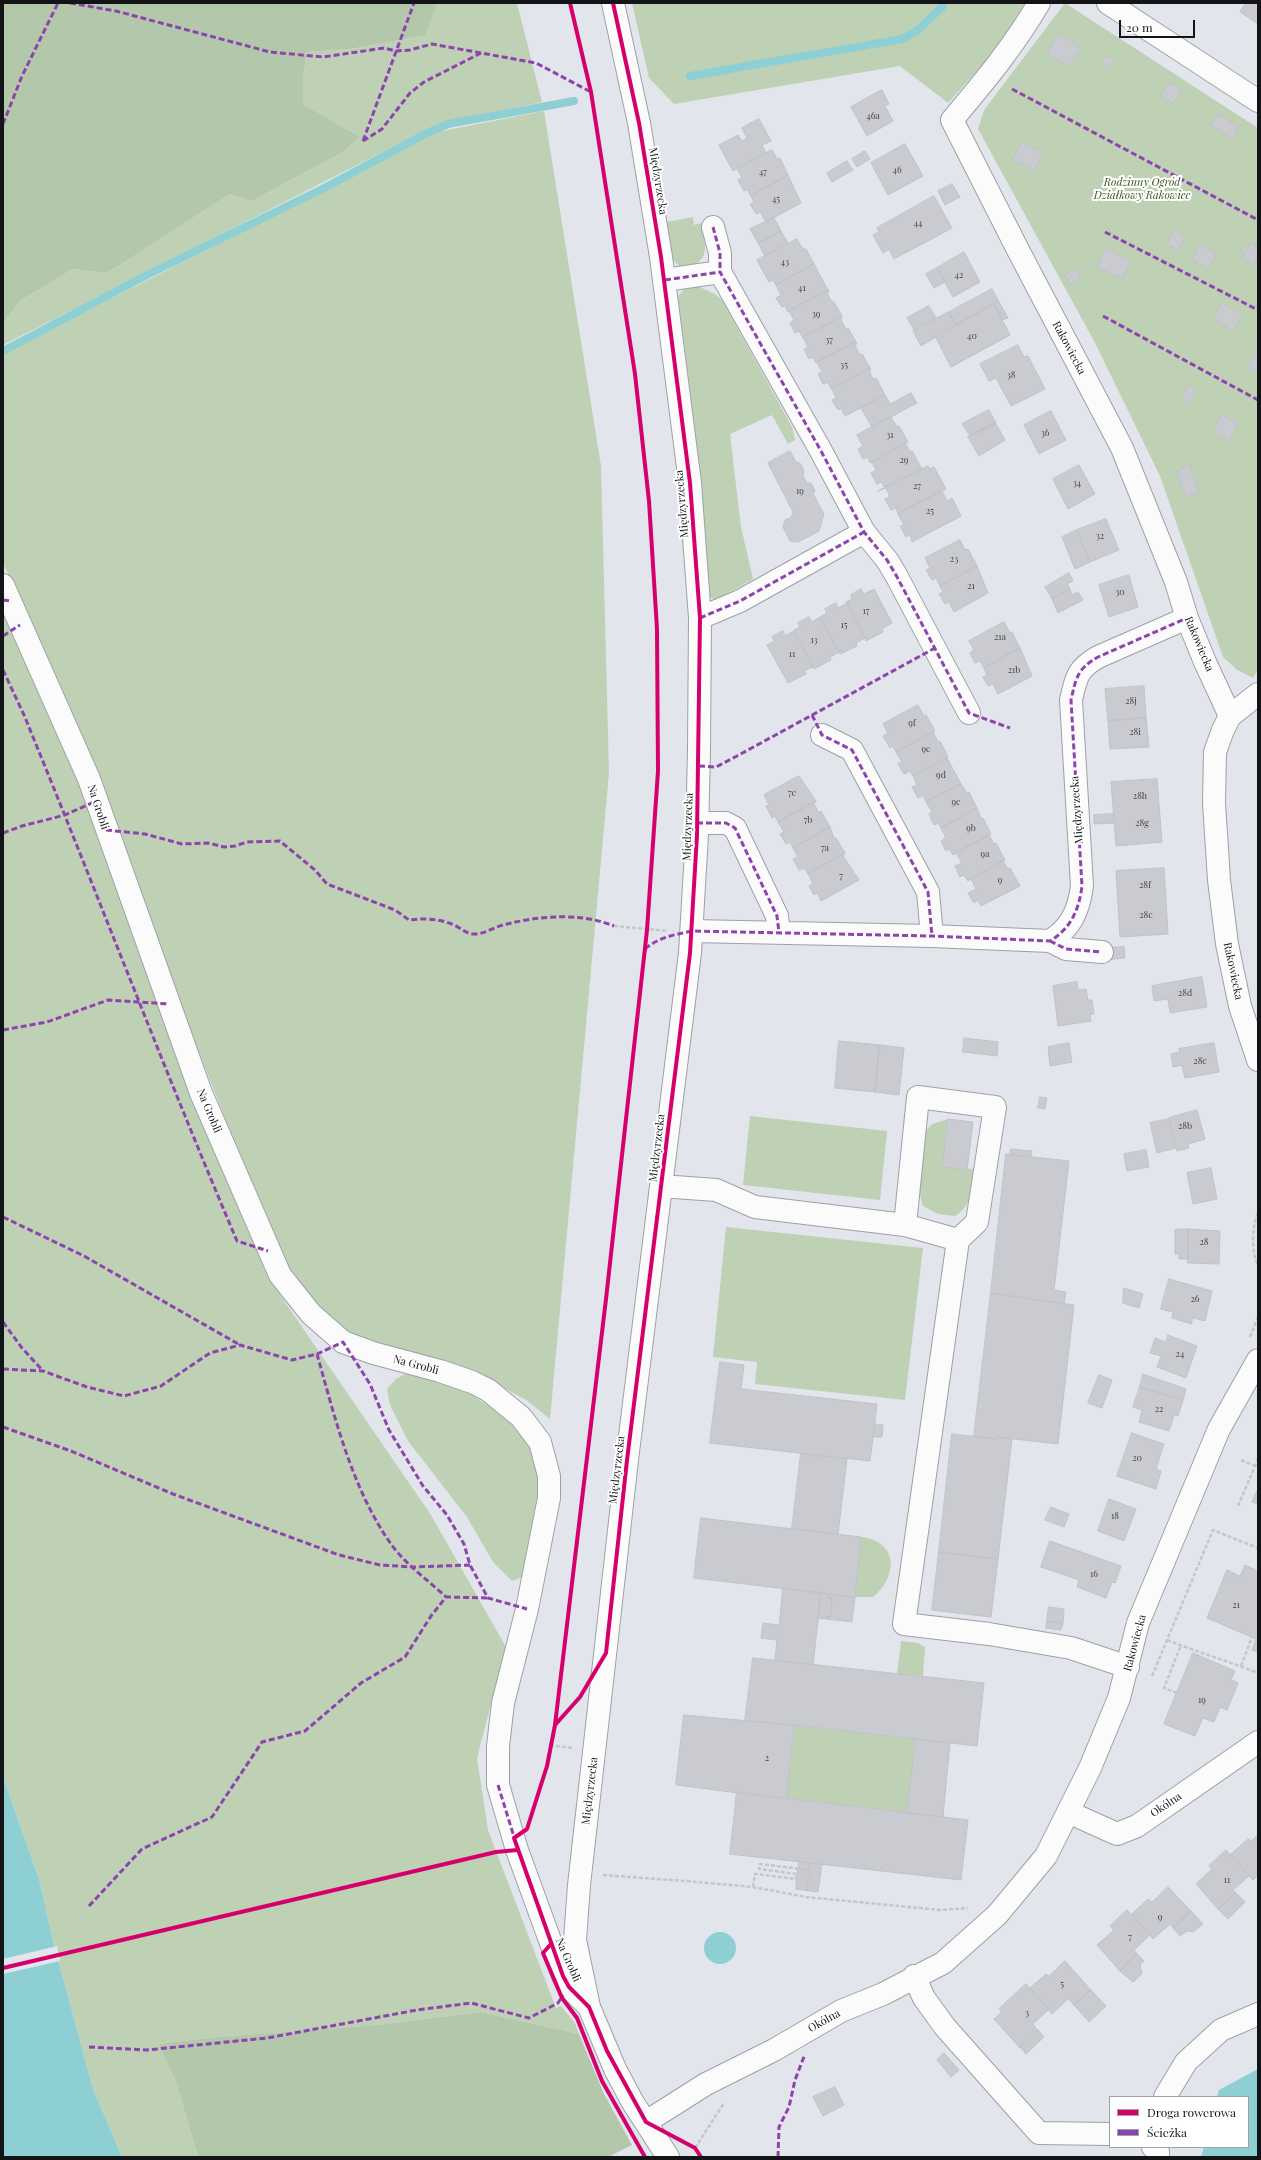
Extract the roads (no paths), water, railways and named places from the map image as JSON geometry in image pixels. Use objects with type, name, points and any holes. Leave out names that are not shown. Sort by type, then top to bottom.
[{"type":"street","name":"Międzyrzecka","points":[[589,2007],[575,1940],[580,1873],[627,1460],[661,1186],[682,931],[697,823],[700,618],[690,483],[665,280],[639,122],[613,3]]},
{"type":"street","name":"Rakowiecka","points":[[1039,3],[1022,33],[952,120],[1018,250],[1122,448],[1176,582],[1187,618],[1230,716]]},
{"type":"street","points":[[1108,3],[1258,101]]},
{"type":"street","points":[[713,227],[720,253],[720,272],[818,444],[864,532],[888,560],[969,713]]},
{"type":"street","points":[[665,280],[720,272]]},
{"type":"street","points":[[700,618],[740,601],[864,532]]},
{"type":"street","name":"Na Grobli","points":[[3,585],[89,779],[201,1093],[280,1276],[311,1314],[343,1342],[373,1353],[440,1371],[472,1382],[488,1390],[521,1417],[540,1442],[550,1476],[549,1498],[527,1609],[503,1704],[498,1746],[498,1785],[514,1838],[563,1976],[577,1997],[589,2007],[610,2057],[646,2122],[668,2157]]},
{"type":"street","name":"Międzyrzecka","points":[[1050,941],[1062,934],[1072,920],[1080,899],[1082,886],[1071,700],[1078,672],[1086,664],[1098,657],[1187,618]]},
{"type":"street","name":"Rakowiecka","points":[[1258,694],[1230,716],[1215,752],[1214,803],[1219,880],[1227,944],[1237,991],[1258,1060]]},
{"type":"street","points":[[822,735],[852,750],[928,892],[932,936]]},
{"type":"street","name":"Międzyrzecka","points":[[697,823],[726,823],[735,828],[777,916],[779,933]]},
{"type":"street","points":[[682,931],[932,936],[1050,941],[1066,949],[1102,952]]},
{"type":"street","points":[[905,1225],[918,1097],[995,1107],[976,1222],[958,1240],[904,1624],[989,1634],[1071,1648],[1128,1667]]},
{"type":"street","points":[[661,1186],[716,1190],[755,1207],[905,1225],[958,1240]]},
{"type":"street","name":"Rakowiecka","points":[[997,1915],[1046,1856],[1090,1768],[1119,1698],[1138,1623],[1204,1464],[1220,1429],[1258,1360]]},
{"type":"street","name":"Okólna","points":[[1068,1812],[1117,1834],[1137,1826],[1258,1742]]},
{"type":"street","name":"Okólna","points":[[646,2122],[706,2084],[774,2050],[841,2011],[882,1994],[914,1976],[943,1963],[997,1915]]},
{"type":"street","points":[[914,1976],[924,1998],[945,2027],[1038,2133],[1109,2134]]},
{"type":"street","points":[[1166,2096],[1186,2062],[1221,2030],[1258,2014]]},
{"type":"street","points":[[1155,2148],[1158,2152],[1158,2157]]},
{"type":"water","points":[[3,1777],[39,1879],[53,1941],[93,2089],[122,2157],[3,2157]]},
{"type":"water","points":[[717,1932],[723,1932],[733,1939],[736,1948],[735,1954],[729,1961],[723,1964],[717,1964],[707,1957],[704,1951],[704,1945],[711,1935]]},
{"type":"water","points":[[1258,2069],[1258,2157],[1201,2157],[1204,2148],[1249,2148],[1249,2096],[1217,2096],[1219,2090]]},
{"type":"waterway","points":[[690,76],[902,39],[918,30],[943,6]]},
{"type":"waterway","points":[[3,351],[149,274],[326,187],[425,134],[448,124],[574,101]]},
{"type":"park label","name":"Rodzinny Ogród Działkowy Rakowiec","points":[[1142,189]]}]
